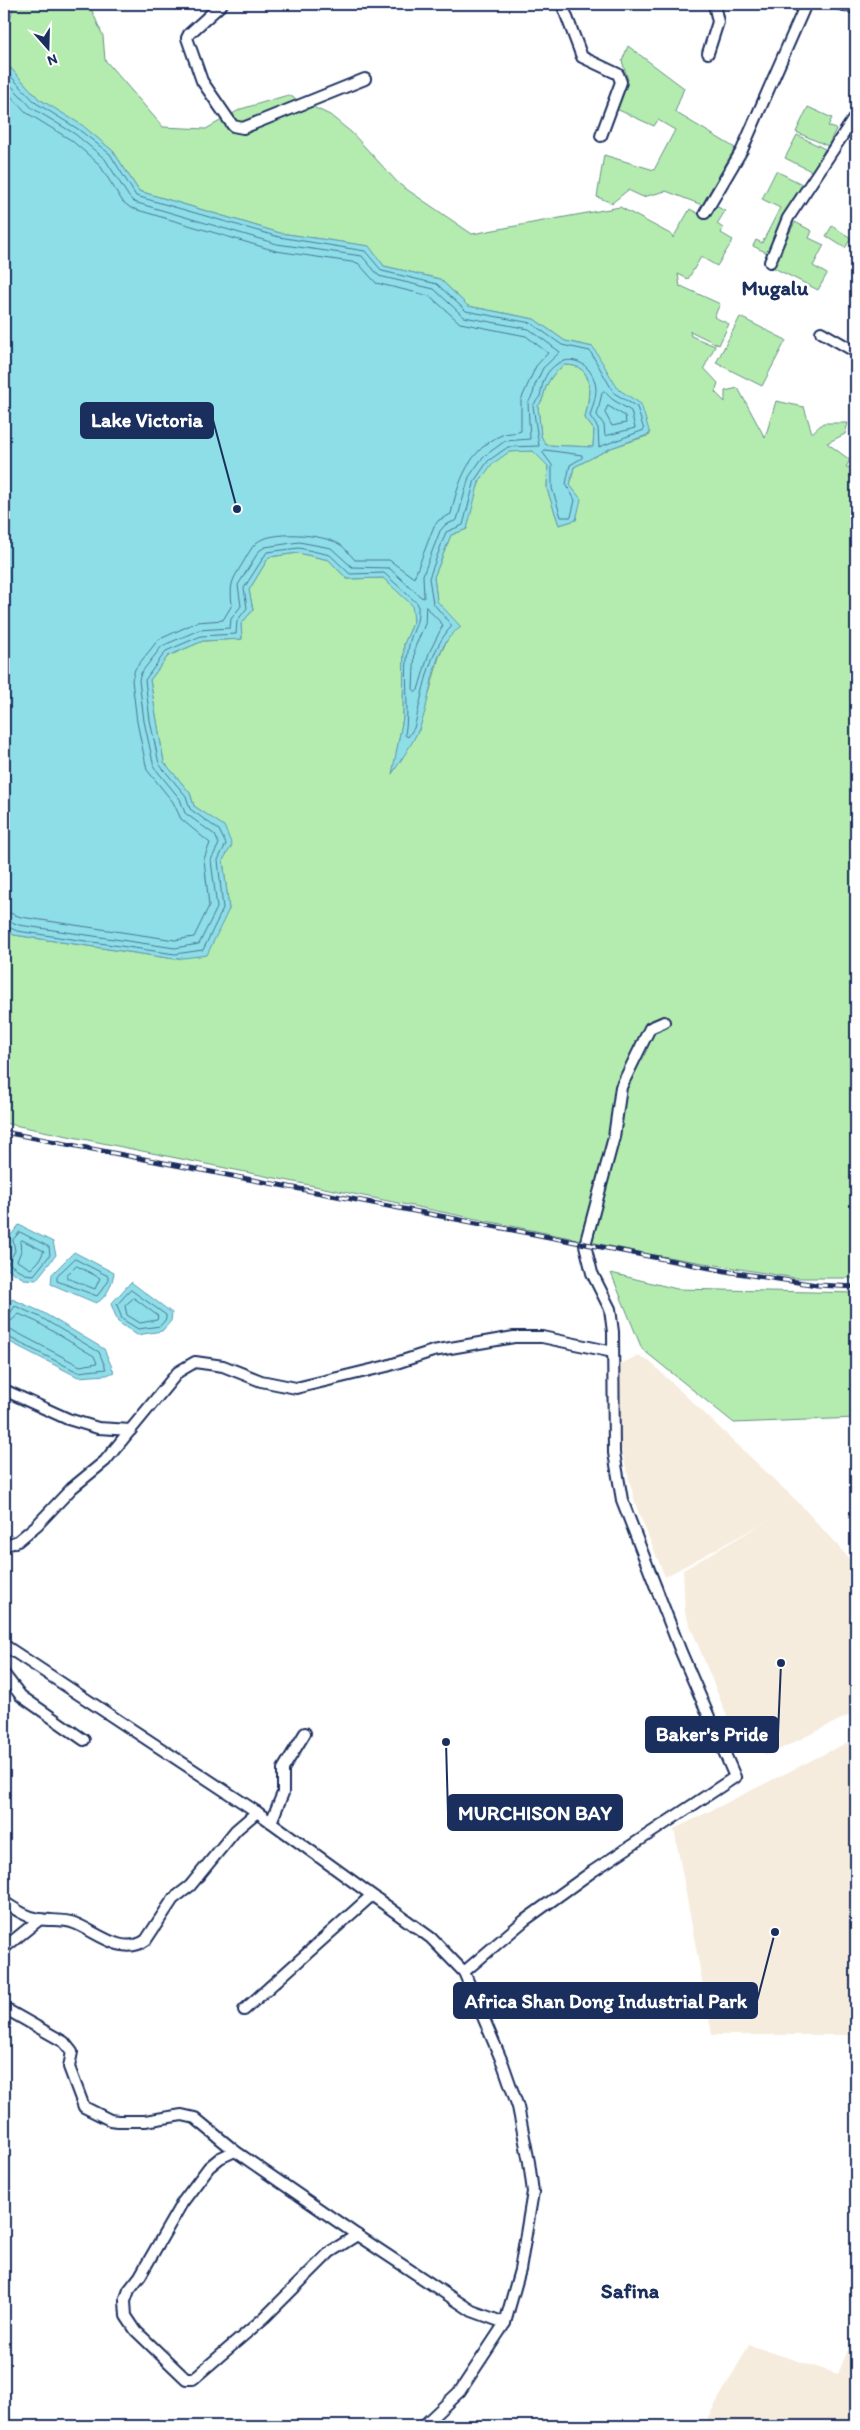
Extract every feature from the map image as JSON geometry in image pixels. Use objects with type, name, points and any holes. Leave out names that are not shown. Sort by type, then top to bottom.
[{"type":"street","points":[[222,4],[189,34],[188,38],[202,81],[233,126],[243,128],[365,79]]},
{"type":"street","points":[[562,4],[582,57],[618,74],[620,78],[621,82],[601,136]]},
{"type":"street","points":[[708,52],[718,22],[714,4]]},
{"type":"street","points":[[705,213],[742,150],[806,4]]},
{"type":"street","points":[[840,4],[856,8]]},
{"type":"street","points":[[770,262],[788,218],[856,115]]},
{"type":"street","points":[[821,332],[856,352]]},
{"type":"street","points":[[464,1972],[525,1920],[593,1871],[735,1777],[682,1652],[622,1500],[614,1453],[613,1352],[610,1309],[592,1274],[585,1245],[614,1136],[621,1087],[650,1028],[664,1022]]},
{"type":"street","points":[[4,1546],[18,1541],[37,1525],[72,1488],[105,1461],[178,1372],[195,1362],[223,1366],[261,1381],[296,1388],[387,1366],[433,1351],[514,1336],[542,1337],[613,1352]]},
{"type":"street","points":[[4,1390],[68,1419],[98,1428],[131,1430]]},
{"type":"street","points":[[5,1647],[257,1812],[431,1938],[464,1972],[506,2072],[518,2106],[529,2162],[532,2192],[520,2270],[505,2323],[460,2391],[423,2426]]},
{"type":"street","points":[[4,1674],[21,1696],[84,1740]]},
{"type":"street","points":[[271,1822],[283,1793],[283,1768],[305,1733]]},
{"type":"street","points":[[4,1902],[27,1916],[40,1920],[74,1923],[124,1946],[142,1943],[173,1899],[194,1881],[236,1830],[257,1812]]},
{"type":"street","points":[[244,2010],[372,1896]]},
{"type":"street","points":[[4,1948],[40,1920]]},
{"type":"street","points":[[4,2008],[68,2046],[72,2052],[69,2067],[84,2107],[110,2120],[118,2121],[191,2116],[235,2151],[472,2311],[505,2323]]},
{"type":"street","points":[[235,2151],[220,2158],[209,2167],[182,2203],[140,2276],[128,2290],[125,2301],[126,2316],[136,2331],[186,2379],[194,2379],[265,2317],[330,2252],[357,2235]]},
{"type":"shaded area","points":[[637,1356],[648,1360],[799,1503],[856,1566],[856,1712],[768,1755],[738,1744],[685,1613],[683,1570],[771,1519],[665,1577],[636,1506],[618,1437],[616,1366]]},
{"type":"shaded area","points":[[856,1738],[856,2035],[712,2035],[674,1829]]},
{"type":"shaded area","points":[[856,2330],[856,2409],[846,2426],[703,2426],[749,2345],[838,2374]]},
{"type":"green space","points":[[14,4],[89,4],[103,36],[105,60],[163,127],[206,129],[241,109],[288,95],[330,115],[352,133],[399,184],[472,234],[620,207],[672,235],[673,238],[690,209],[706,218],[714,205],[725,211],[717,224],[723,228],[721,233],[733,240],[717,266],[701,257],[688,279],[678,274],[680,287],[720,304],[714,317],[729,324],[719,345],[690,331],[691,336],[715,346],[704,368],[718,383],[715,392],[725,402],[725,391],[738,388],[765,438],[776,401],[804,407],[812,433],[823,423],[848,423],[845,434],[827,443],[850,460],[846,467],[856,469],[856,1278],[795,1278],[649,1254],[4,1123],[4,929],[14,935],[175,959],[229,910],[223,860],[231,845],[224,827],[194,806],[190,793],[164,762],[150,680],[168,656],[203,641],[242,639],[241,624],[253,610],[249,590],[269,557],[298,553],[329,560],[347,579],[383,578],[413,605],[414,621],[404,644],[403,718],[393,772],[419,730],[439,657],[450,634],[437,601],[434,577],[451,535],[467,529],[471,507],[479,484],[490,465],[499,457],[509,452],[533,451],[548,466],[547,489],[559,525],[576,520],[578,510],[570,485],[574,467],[611,448],[650,435],[597,361],[593,347],[565,341],[534,319],[468,306],[440,279],[384,266],[368,246],[280,233],[139,191],[113,151],[81,125],[39,99],[4,61],[4,45]]},
{"type":"green space","points":[[628,46],[684,88],[675,112],[735,148],[702,205],[666,191],[643,197],[628,190],[612,203],[597,197],[604,155],[654,170],[675,130],[658,120],[654,126],[614,108],[628,80],[622,61]]},
{"type":"green space","points":[[808,107],[832,118],[828,126],[836,129],[828,146],[796,132]]},
{"type":"green space","points":[[797,135],[825,149],[813,172],[785,158]]},
{"type":"green space","points":[[776,171],[804,185],[769,254],[753,246],[756,240],[762,243],[780,208],[762,199]]},
{"type":"green space","points":[[795,222],[812,231],[809,238],[824,245],[813,266],[827,274],[818,290],[772,267]]},
{"type":"green space","points":[[832,226],[851,238],[845,248],[826,236]]},
{"type":"green space","points":[[740,317],[786,340],[762,386],[716,363]]},
{"type":"green space","points":[[564,365],[575,366],[582,370],[586,376],[589,391],[585,418],[594,430],[593,447],[545,445],[541,436],[538,406],[549,380]]},
{"type":"green space","points":[[611,1273],[677,1289],[856,1293],[856,1418],[734,1423],[642,1349]]},
{"type":"water","points":[[4,61],[39,99],[82,125],[113,151],[139,191],[280,233],[369,246],[384,266],[440,279],[468,306],[534,319],[565,341],[593,347],[618,389],[641,404],[650,434],[611,448],[574,467],[570,485],[581,499],[576,520],[559,525],[547,489],[548,466],[533,451],[509,452],[492,464],[479,482],[467,529],[451,535],[434,577],[437,601],[461,627],[450,636],[443,647],[437,660],[427,704],[418,731],[392,774],[403,718],[404,644],[414,621],[412,605],[383,578],[347,579],[329,560],[298,553],[269,557],[249,590],[253,610],[241,624],[242,639],[203,641],[168,656],[150,680],[164,762],[190,793],[194,806],[224,826],[232,845],[223,860],[229,909],[207,955],[175,959],[14,935],[4,929]],"holes":[[[564,365],[575,366],[582,370],[589,383],[585,418],[594,430],[593,447],[546,445],[541,436],[538,406],[554,374]]]},
{"type":"water","points":[[19,1225],[53,1242],[56,1255],[36,1280],[24,1279],[4,1267],[4,1259],[10,1249],[7,1240]]},
{"type":"water","points":[[74,1252],[114,1273],[106,1294],[96,1303],[51,1284],[52,1274]]},
{"type":"water","points":[[131,1282],[172,1313],[171,1321],[162,1331],[137,1335],[118,1322],[111,1304]]},
{"type":"water","points":[[12,1299],[42,1312],[104,1349],[114,1372],[107,1375],[78,1377],[4,1339],[4,1315]]},
{"type":"railway","points":[[4,1132],[731,1272],[817,1285],[856,1287]]},
{"type":"place","name":"Lake Victoria","points":[[237,509]]},
{"type":"place","name":"Baker's Pride","points":[[781,1663]]},
{"type":"place","name":"MURCHISON BAY","points":[[446,1742]]},
{"type":"place","name":"Africa Shan Dong Industrial Park","points":[[775,1932]]},
{"type":"district","name":"Mugalu","points":[[775,287]]},
{"type":"district","name":"Safina","points":[[630,2290]]}]
